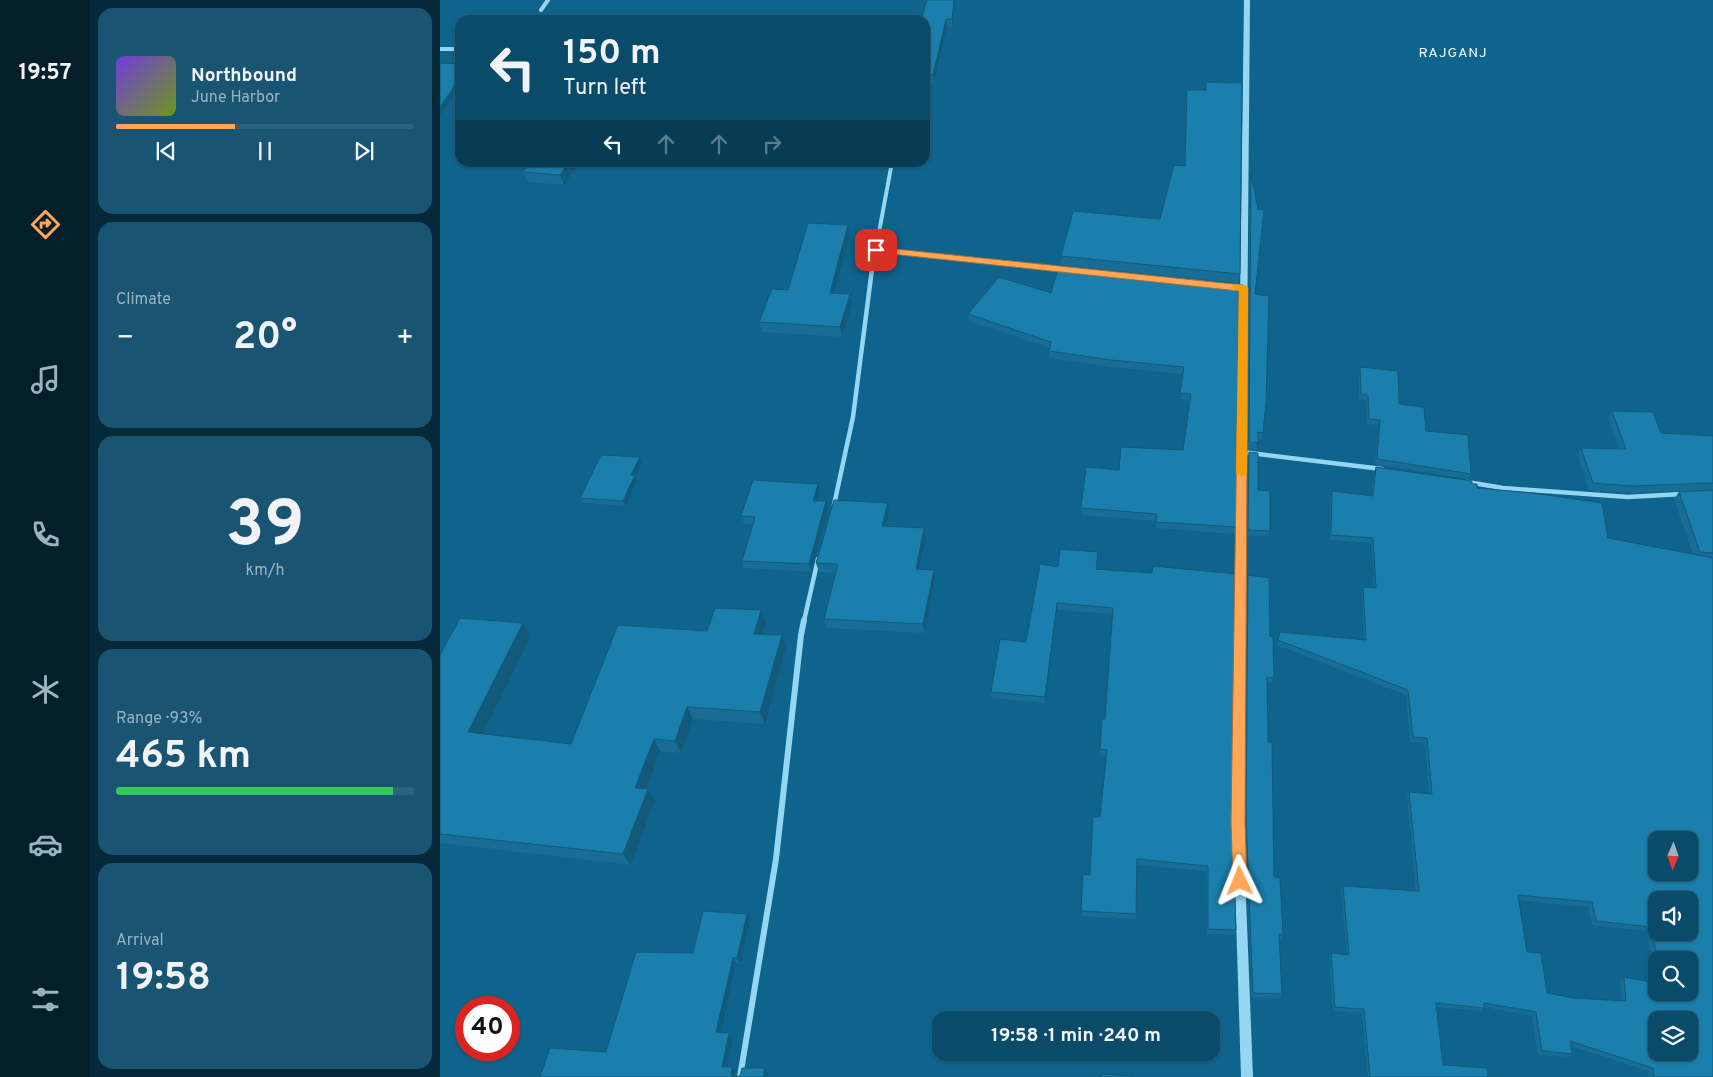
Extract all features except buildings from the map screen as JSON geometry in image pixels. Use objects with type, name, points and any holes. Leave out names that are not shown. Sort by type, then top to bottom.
[{"type":"street","points":[[541,10],[548,0]]},
{"type":"street","points":[[1246,0],[1238,822],[1247,1077]]},
{"type":"street","points":[[440,49],[455,49]]},
{"type":"street","points":[[832,511],[845,464],[858,394],[876,250],[891,167]]},
{"type":"street","points":[[876,250],[1074,270]]},
{"type":"street","points":[[1234,287],[1243,288]]},
{"type":"street","points":[[1242,452],[1390,471]]},
{"type":"street","points":[[1456,481],[1503,488],[1628,497],[1694,494]]},
{"type":"street","points":[[740,1077],[776,859],[802,634],[821,549]]},
{"type":"slow traffic","points":[[1236,287],[1243,288],[1242,473]]},
{"type":"district","name":"RAJGANJ","points":[[1453,53]]},
{"type":"route","points":[[876,250],[1243,288],[1238,822],[1240,881]]}]
